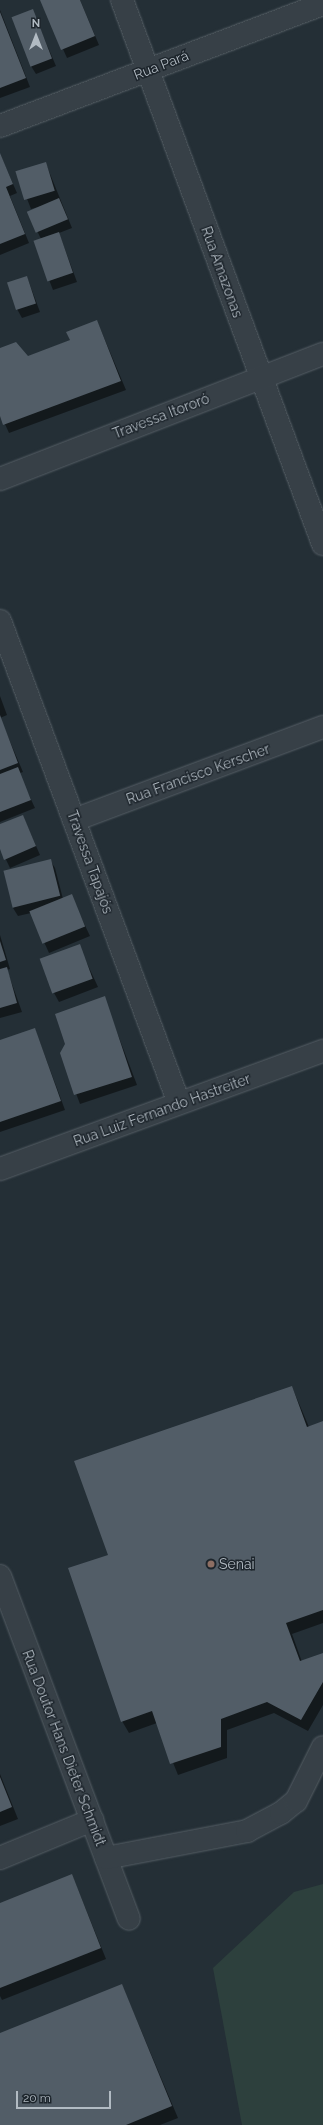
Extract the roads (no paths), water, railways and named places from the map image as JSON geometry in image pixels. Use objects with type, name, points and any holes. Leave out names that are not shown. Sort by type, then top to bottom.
[{"type":"street","name":"Rua Amazonas","points":[[122,0],[323,544]]},
{"type":"street","name":"Rua Pará","points":[[0,126],[323,4]]},
{"type":"street","name":"Travessa Itororó","points":[[0,479],[323,354]]},
{"type":"street","name":"Travessa Tapajós","points":[[0,621],[179,1103]]},
{"type":"street","name":"Rua Francisco Kerscher","points":[[74,820],[323,728]]},
{"type":"street","name":"Rua Luiz Fernando Hastreiter","points":[[0,1169],[323,1051]]},
{"type":"street","name":"Rua Doutor Hans Dieter Schmidt","points":[[0,1576],[129,1919]]},
{"type":"street","points":[[106,1858],[247,1830],[260,1824],[296,1801],[323,1747]]},
{"type":"street","points":[[0,1858],[92,1820]]},
{"type":"place","name":"Senai","points":[[211,1564]]}]
